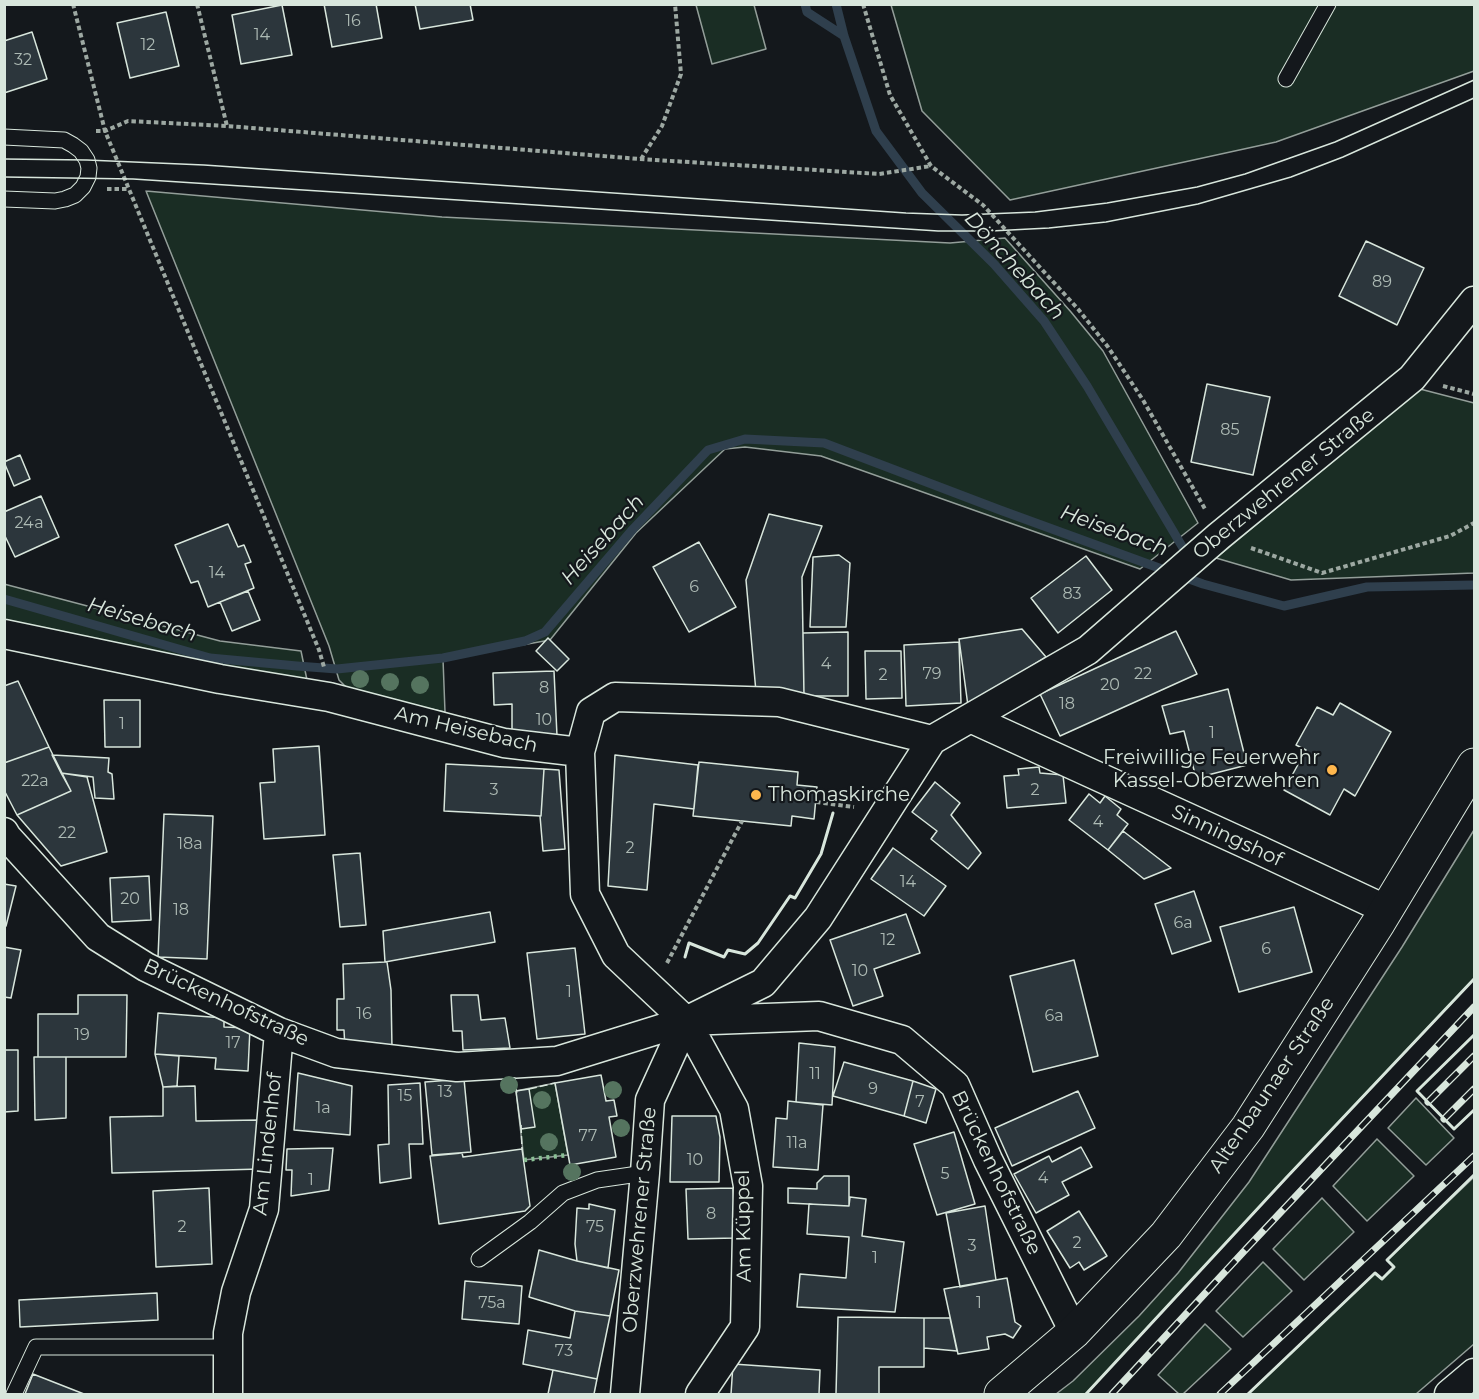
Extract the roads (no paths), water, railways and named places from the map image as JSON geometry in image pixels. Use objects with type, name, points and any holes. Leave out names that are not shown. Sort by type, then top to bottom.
[{"type":"main road","name":"Altenbaunaer Straße","points":[[1001,1395],[1074,1332],[1166,1235],[1248,1127],[1387,910],[1474,765]]},
{"type":"street","name":"Oberzwehrener Straße","points":[[625,1395],[650,1100],[686,1022],[763,983],[818,918],[932,740],[1088,650],[1219,536],[1412,378],[1474,301]]},
{"type":"street","name":"Am Heisebach","points":[[4,634],[220,679],[329,697],[504,743],[580,752]]},
{"type":"street","points":[[580,752],[591,712],[615,697],[779,702],[932,740]]},
{"type":"street","name":"Sinningshof","points":[[970,718],[1387,910]]},
{"type":"street","name":"Am Küppel","points":[[580,752],[585,894],[616,955],[686,1022],[734,1109],[748,1186],[745,1327],[700,1395]]},
{"type":"street","name":"Brückenhofstraße","points":[[4,832],[98,937],[146,967],[279,1032],[336,1053],[457,1067],[557,1061],[686,1022],[819,1016],[903,1040],[955,1085],[988,1160],[1074,1332]]},
{"type":"street","name":"Am Lindenhof","points":[[228,1395],[228,1332],[236,1292],[264,1209],[279,1032]]},
{"type":"street","points":[[1449,1395],[1474,1372]]},
{"type":"lane","points":[[1286,79],[1328,4]]},
{"type":"lane","points":[[4,137],[64,140],[81,151],[89,168],[83,188],[75,195],[65,199],[55,201],[4,200]]},
{"type":"lane","points":[[479,1260],[531,1222],[562,1193],[597,1180],[645,1173]]},
{"type":"lane","points":[[14,1395],[36,1347],[228,1347]]},
{"type":"waterway","name":"Dönchebach","points":[[805,4],[807,12],[844,36]]},
{"type":"waterway","name":"Dönchebach","points":[[836,4],[844,36],[876,131],[922,193],[994,264],[1044,321],[1087,386],[1189,558]]},
{"type":"waterway","name":"Heisebach","points":[[4,599],[210,658],[297,666],[337,669],[443,658],[525,641],[545,632],[633,529],[708,450],[745,439],[824,443],[1203,584],[1284,606],[1367,587],[1474,585]]},
{"type":"tram line","points":[[4,159],[204,165],[906,213],[962,215],[1035,212],[1107,203],[1197,187],[1245,174],[1335,142],[1474,80]]},
{"type":"tram line","points":[[4,177],[133,179],[938,231],[1049,228],[1106,222],[1198,204],[1291,177],[1343,157],[1474,98]]},
{"type":"railway","points":[[1112,1394],[1474,1007]]},
{"type":"railway","points":[[1428,1102],[1474,1056]]},
{"type":"railway","points":[[1444,1119],[1474,1089]]},
{"type":"railway","points":[[1220,1394],[1474,1156]]},
{"type":"place","name":"Freiwillige Feuerwehr Kassel-Oberzwehren","points":[[1332,770]]},
{"type":"place","name":"Thomaskirche","points":[[756,795]]}]
